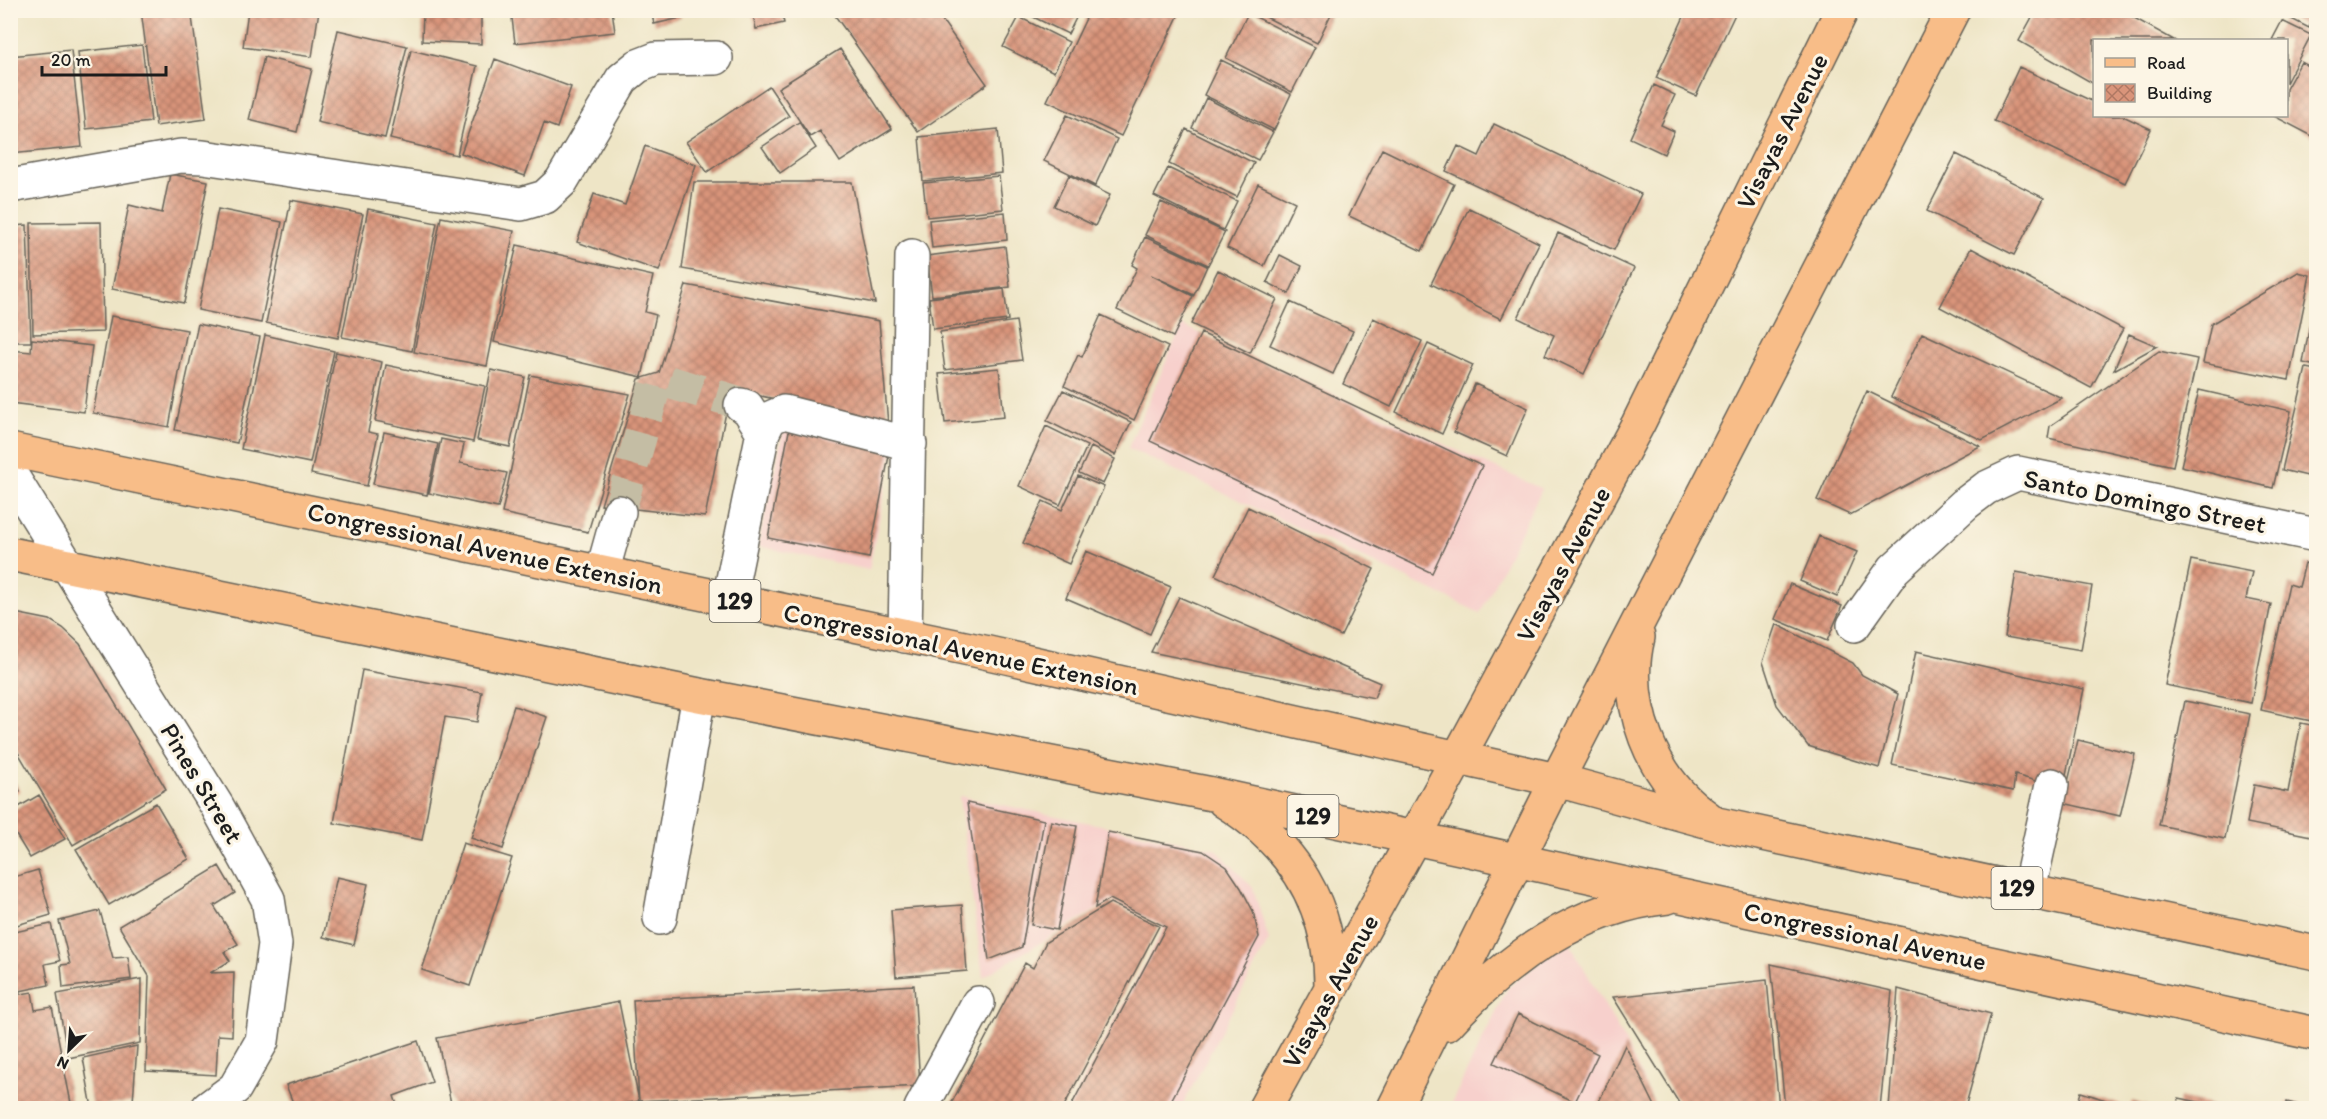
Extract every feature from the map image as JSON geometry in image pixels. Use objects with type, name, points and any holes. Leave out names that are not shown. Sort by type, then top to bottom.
[{"type":"main road","name":"Visayas Avenue","points":[[1265,1108],[1458,758],[1643,415],[1842,10]]},
{"type":"main road","points":[[1394,1108],[1557,780],[1953,10]]},
{"type":"main road","name":"Congressional Avenue Extension","points":[[10,450],[905,636],[1557,780]]},
{"type":"main road","name":"129","points":[[10,554],[699,695],[1212,794],[1413,839]]},
{"type":"main road","points":[[1645,610],[1634,662],[1635,698],[1641,724],[1650,748],[1665,775],[1695,807],[1717,824]]},
{"type":"main road","name":"129","points":[[1557,780],[1717,824],[2316,953]]},
{"type":"main road","points":[[1212,794],[1246,816],[1261,829],[1285,853],[1301,874],[1320,913],[1330,950],[1331,989]]},
{"type":"main road","name":"Congressional Avenue","points":[[1413,839],[2316,1034]]},
{"type":"main road","points":[[1418,1060],[1473,996],[1503,969],[1541,943],[1578,923],[1616,909],[1663,898],[1683,896]]},
{"type":"street","points":[[10,186],[181,156],[521,204],[545,197],[561,183],[622,79],[638,66],[656,59],[716,58]]},
{"type":"street","points":[[905,636],[912,256]]},
{"type":"street","points":[[741,405],[747,407],[763,432]]},
{"type":"street","points":[[729,599],[763,432],[770,418],[784,412],[910,444]]},
{"type":"street","name":"Pines Street","points":[[10,472],[217,806],[268,899],[275,944],[262,1041],[235,1088],[208,1108]]},
{"type":"street","name":"Santo Domingo Street","points":[[1854,624],[1894,569],[1941,525],[1986,488],[2018,473],[2316,534]]},
{"type":"street","points":[[602,573],[619,512]]},
{"type":"street","points":[[660,918],[699,695]]},
{"type":"street","points":[[2029,890],[2052,785]]},
{"type":"street","points":[[921,1108],[978,1003]]},
{"type":"shaded area","points":[[1182,325],[1542,489],[1480,613],[1128,448]]},
{"type":"shaded area","points":[[785,422],[894,445],[869,570],[758,546]]},
{"type":"shaded area","points":[[959,796],[1216,849],[1253,888],[1269,940],[1181,1108],[1068,1108],[1164,927],[1111,901],[983,977]]},
{"type":"shaded area","points":[[1570,943],[1627,1045],[1656,1108],[1449,1108],[1507,989],[1553,951]]},
{"type":"building","points":[[141,10],[191,10],[206,119],[156,126]]},
{"type":"building","points":[[248,10],[319,10],[312,57],[243,47]]},
{"type":"building","points":[[423,10],[481,10],[481,44],[422,41]]},
{"type":"building","points":[[511,10],[612,10],[615,32],[515,43]]},
{"type":"building","points":[[651,10],[679,10],[681,18],[654,24]]},
{"type":"building","points":[[752,10],[781,10],[784,23],[756,29]]},
{"type":"building","points":[[831,10],[935,10],[987,84],[918,132]]},
{"type":"building","points":[[1019,10],[1080,10],[1068,34]]},
{"type":"building","points":[[1090,10],[1181,10],[1121,136],[1047,101]]},
{"type":"building","points":[[1252,10],[1333,10],[1317,43]]},
{"type":"building","points":[[1687,10],[1736,12],[1696,96],[1656,78]]},
{"type":"building","points":[[2036,10],[2120,10],[2172,39],[2093,39],[2093,83],[2019,41]]},
{"type":"building","points":[[2274,10],[2316,10],[2316,12],[2309,28]]},
{"type":"building","points":[[1248,13],[1315,47],[1292,92],[1226,58]]},
{"type":"building","points":[[1019,17],[1069,42],[1054,72],[1003,47]]},
{"type":"building","points":[[2282,21],[2311,35],[2288,79],[2288,39],[2273,39]]},
{"type":"building","points":[[338,30],[407,46],[385,138],[317,122]]},
{"type":"building","points":[[142,45],[151,122],[86,129],[78,52]]},
{"type":"building","points":[[840,49],[892,129],[840,162],[820,131],[810,137],[778,88]]},
{"type":"building","points":[[71,50],[82,147],[10,154],[10,56]]},
{"type":"building","points":[[411,50],[477,66],[457,155],[390,139]]},
{"type":"building","points":[[264,57],[312,69],[297,132],[249,120]]},
{"type":"building","points":[[495,59],[571,87],[557,128],[544,123],[525,176],[461,153]]},
{"type":"building","points":[[1221,60],[1291,94],[1274,130],[1204,95]]},
{"type":"building","points":[[2301,62],[2316,70],[2316,138],[2276,117],[2288,117],[2288,85]]},
{"type":"building","points":[[2019,67],[2093,102],[2093,117],[2125,117],[2151,129],[2125,183],[1994,121]]},
{"type":"building","points":[[1654,85],[1675,95],[1661,125],[1674,131],[1664,154],[1630,138]]},
{"type":"building","points":[[769,86],[789,116],[707,172],[686,142]]},
{"type":"building","points":[[1206,98],[1273,132],[1258,160],[1192,128]]},
{"type":"building","points":[[1067,115],[1117,139],[1095,186],[1044,161]]},
{"type":"building","points":[[799,122],[816,148],[780,173],[762,147]]},
{"type":"building","points":[[1494,124],[1641,194],[1614,250],[1446,171],[1458,146],[1479,156]]},
{"type":"building","points":[[998,129],[1002,173],[923,181],[919,137]]},
{"type":"building","points":[[1186,129],[1254,163],[1237,197],[1169,164]]},
{"type":"building","points":[[645,146],[696,165],[659,271],[577,242],[594,194],[625,205]]},
{"type":"building","points":[[1382,149],[1454,184],[1422,251],[1349,216]]},
{"type":"building","points":[[1956,154],[2044,198],[2014,255],[1927,211]]},
{"type":"building","points":[[1168,168],[1237,201],[1223,230],[1154,196]]},
{"type":"building","points":[[170,174],[208,181],[184,303],[112,289],[129,205],[162,213]]},
{"type":"building","points":[[1069,175],[1110,195],[1095,226],[1054,206]]},
{"type":"building","points":[[999,176],[1003,209],[927,217],[923,183]]},
{"type":"building","points":[[694,182],[852,182],[875,303],[682,269]]},
{"type":"building","points":[[1258,184],[1295,202],[1264,266],[1227,248]]},
{"type":"building","points":[[291,200],[363,214],[338,338],[266,323]]},
{"type":"building","points":[[1161,202],[1225,232],[1208,265],[1145,235]]},
{"type":"building","points":[[1469,208],[1539,243],[1501,319],[1431,284]]},
{"type":"building","points":[[218,209],[282,222],[261,323],[198,310]]},
{"type":"building","points":[[368,209],[437,223],[412,351],[342,337]]},
{"type":"building","points":[[1005,212],[1007,240],[932,248],[929,220]]},
{"type":"building","points":[[441,217],[514,231],[487,366],[414,352]]},
{"type":"building","points":[[101,222],[103,332],[33,334],[31,223]]},
{"type":"building","points":[[27,225],[31,342],[10,342],[10,226]]},
{"type":"building","points":[[1558,233],[1634,268],[1584,374],[1545,355],[1554,335],[1518,318]]},
{"type":"building","points":[[1145,237],[1207,266],[1194,295],[1151,275],[1193,296],[1173,337],[1117,310],[1137,268],[1132,265]]},
{"type":"building","points":[[517,245],[653,276],[645,312],[656,315],[642,377],[494,342]]},
{"type":"building","points":[[1005,246],[1010,287],[932,296],[927,256]]},
{"type":"building","points":[[1971,248],[2123,329],[2091,388],[1940,307]]},
{"type":"building","points":[[1280,255],[1302,266],[1289,294],[1267,282]]},
{"type":"building","points":[[1218,270],[1277,299],[1250,353],[1191,324]]},
{"type":"building","points":[[2298,272],[2310,275],[2289,380],[2203,363],[2211,324]]},
{"type":"building","points":[[686,285],[879,321],[888,424],[725,388],[729,397],[705,517],[601,505],[639,379],[659,373]]},
{"type":"building","points":[[1004,289],[1008,320],[933,329],[929,298]]},
{"type":"building","points":[[2316,296],[2316,366],[2303,363]]},
{"type":"building","points":[[1290,302],[1353,331],[1333,374],[1270,345]]},
{"type":"building","points":[[1101,315],[1168,347],[1134,420],[1064,386],[1078,355],[1082,357]]},
{"type":"building","points":[[111,316],[187,330],[169,427],[93,413]]},
{"type":"building","points":[[1373,318],[1422,341],[1391,407],[1343,384]]},
{"type":"building","points":[[1016,321],[1022,360],[945,370],[940,332]]},
{"type":"building","points":[[198,324],[260,337],[237,443],[175,430]]},
{"type":"building","points":[[1201,333],[1482,466],[1432,573],[1150,441]]},
{"type":"building","points":[[1922,333],[2062,398],[1982,440],[1891,397]]},
{"type":"building","points":[[2129,334],[2157,346],[2114,370]]},
{"type":"building","points":[[265,335],[334,351],[310,463],[241,449]]},
{"type":"building","points":[[32,339],[92,346],[84,412],[10,403],[10,350],[31,352]]},
{"type":"building","points":[[1428,344],[1473,365],[1442,434],[1396,412]]},
{"type":"building","points":[[2159,351],[2197,359],[2173,466],[2048,438],[2050,426]]},
{"type":"building","points":[[336,352],[382,362],[368,432],[378,434],[367,486],[311,474]]},
{"type":"building","points":[[386,365],[485,386],[473,442],[375,421]]},
{"type":"building","points":[[999,368],[1004,417],[945,423],[939,374]]},
{"type":"building","points":[[2306,368],[2316,370],[2316,478],[2282,470]]},
{"type":"building","points":[[491,370],[525,377],[510,447],[477,440]]},
{"type":"building","points":[[530,375],[630,394],[588,532],[502,513]]},
{"type":"building","points":[[1475,384],[1528,408],[1507,456],[1454,432]]},
{"type":"building","points":[[1063,390],[1131,422],[1115,455],[1047,421]]},
{"type":"building","points":[[2199,390],[2291,411],[2273,488],[2181,466]]},
{"type":"building","points":[[1867,391],[1980,446],[1850,515],[1817,500]]},
{"type":"building","points":[[1046,426],[1087,446],[1060,505],[1019,486]]},
{"type":"building","points":[[789,431],[890,451],[869,558],[768,538]]},
{"type":"building","points":[[384,432],[438,444],[427,495],[373,484]]},
{"type":"building","points":[[441,439],[464,444],[460,463],[507,473],[498,508],[429,493]]},
{"type":"building","points":[[1091,447],[1115,459],[1103,484],[1079,473]]},
{"type":"building","points":[[1078,476],[1104,487],[1069,564],[1023,543],[1043,501],[1062,510]]},
{"type":"building","points":[[1248,507],[1374,569],[1341,636],[1215,575]]},
{"type":"building","points":[[1819,536],[1857,552],[1837,597],[1800,581]]},
{"type":"building","points":[[1086,551],[1171,587],[1150,634],[1066,598]]},
{"type":"building","points":[[2191,560],[2252,572],[2246,599],[2271,604],[2251,703],[2165,685]]},
{"type":"building","points":[[2305,563],[2316,565],[2316,722],[2261,710],[2289,584],[2299,587]]},
{"type":"building","points":[[2016,572],[2092,586],[2081,650],[2005,637]]},
{"type":"building","points":[[1790,584],[1842,606],[1827,641],[1775,619]]},
{"type":"building","points":[[1179,597],[1380,683],[1374,698],[1151,652]]},
{"type":"building","points":[[10,612],[50,620],[63,628],[80,644],[166,789],[73,845],[10,739]]},
{"type":"building","points":[[1776,624],[1853,663],[1862,675],[1898,694],[1879,768],[1808,746],[1777,705],[1763,662]]},
{"type":"building","points":[[1916,651],[2084,689],[2063,789],[2015,775],[2013,791],[1892,765]]},
{"type":"building","points":[[362,670],[482,692],[477,722],[445,717],[422,840],[334,823]]},
{"type":"building","points":[[2185,701],[2250,714],[2225,839],[2159,825]]},
{"type":"building","points":[[514,706],[547,717],[503,849],[471,838]]},
{"type":"building","points":[[2301,723],[2316,726],[2316,837],[2247,823],[2254,785],[2288,792]]},
{"type":"building","points":[[2078,740],[2135,754],[2120,816],[2063,803]]},
{"type":"building","points":[[10,774],[20,791],[10,796]]},
{"type":"building","points":[[39,795],[65,839],[30,858],[10,825],[10,812]]},
{"type":"building","points":[[156,803],[189,859],[109,905],[76,849]]},
{"type":"building","points":[[967,803],[1044,820],[1022,947],[989,960]]},
{"type":"building","points":[[1051,821],[1077,826],[1057,930],[1031,925]]},
{"type":"building","points":[[1108,832],[1203,851],[1227,867],[1253,911],[1259,937],[1167,1108],[1070,1108],[1166,927],[1110,899],[1095,908]]},
{"type":"building","points":[[463,843],[512,858],[470,986],[422,970]]},
{"type":"building","points":[[219,866],[235,893],[214,906],[238,944],[224,952],[230,961],[210,973],[234,972],[232,1036],[218,1035],[216,1075],[146,1071],[149,976],[119,926]]},
{"type":"building","points":[[38,870],[51,915],[10,927],[10,878]]},
{"type":"building","points":[[337,877],[368,884],[354,945],[323,937]]},
{"type":"building","points":[[1110,903],[1159,926],[1063,1108],[949,1108],[1025,963],[1033,968],[1046,942]]},
{"type":"building","points":[[962,905],[967,971],[896,977],[891,910]]},
{"type":"building","points":[[100,911],[113,958],[128,957],[131,979],[63,988],[61,965],[70,964],[59,921]]},
{"type":"building","points":[[51,924],[60,961],[45,964],[49,985],[10,993],[10,933]]},
{"type":"building","points":[[1771,964],[1892,991],[1880,1108],[1785,1108]]},
{"type":"building","points":[[141,979],[140,1043],[68,1058],[57,994]]},
{"type":"building","points":[[1767,980],[1779,1108],[1682,1108],[1613,997]]},
{"type":"building","points":[[914,985],[920,1086],[639,1101],[633,1000]]},
{"type":"building","points":[[1898,989],[1991,1014],[1965,1108],[1889,1108]]},
{"type":"building","points":[[32,992],[35,1010],[52,1007],[72,1108],[10,1108],[10,996]]},
{"type":"building","points":[[619,1002],[639,1101],[602,1108],[452,1108],[437,1038]]},
{"type":"building","points":[[1518,1014],[1598,1054],[1575,1102],[1494,1063]]},
{"type":"building","points":[[418,1041],[432,1082],[394,1096],[398,1108],[295,1108],[286,1085]]},
{"type":"building","points":[[1625,1045],[1656,1108],[1596,1108]]},
{"type":"building","points":[[137,1046],[133,1102],[92,1108],[83,1058]]},
{"type":"building","points":[[2081,1092],[2124,1106],[2123,1108],[2076,1108]]},
{"type":"building","points":[[2179,1098],[2223,1107],[2223,1108],[2177,1108]]},
{"type":"building","points":[[2132,1101],[2155,1108],[2130,1108]]},
{"type":"building","points":[[2287,1102],[2310,1108],[2286,1108]]},
{"type":"tunnel","points":[[619,512],[655,385],[665,381],[741,405]]}]
